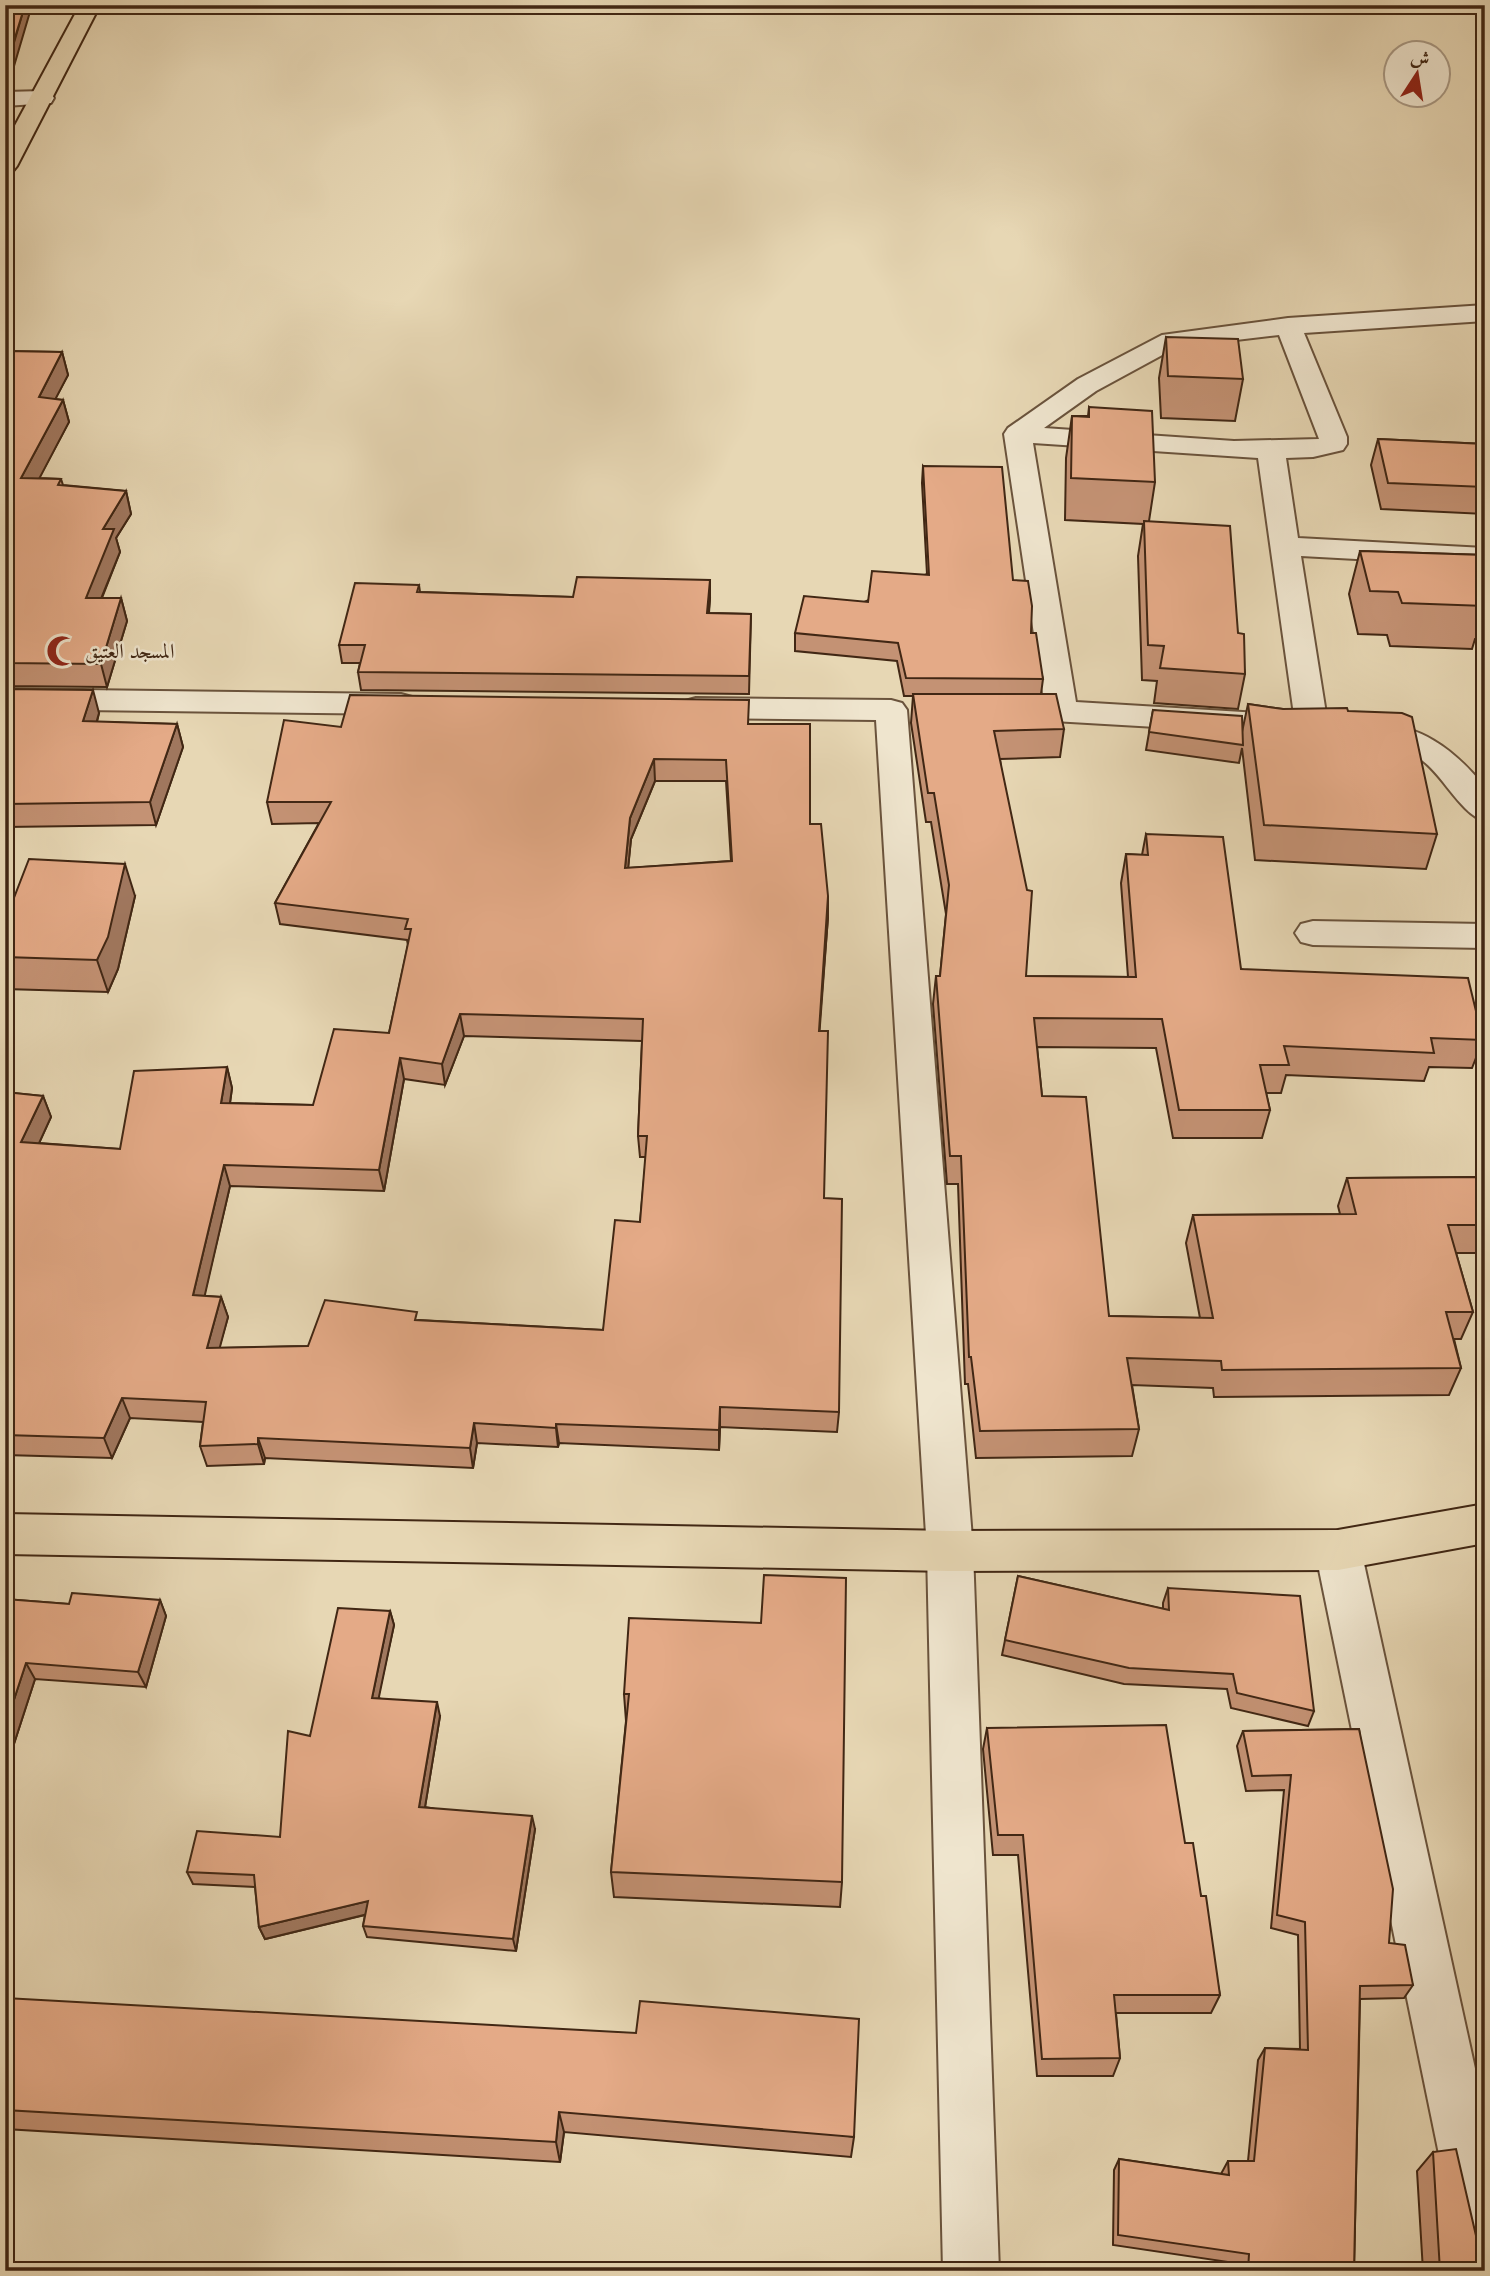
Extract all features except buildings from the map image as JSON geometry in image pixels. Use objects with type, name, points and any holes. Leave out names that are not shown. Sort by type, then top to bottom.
[{"type":"main road","points":[[5,166],[90,5]]},
{"type":"main road","points":[[5,1534],[950,1551],[1338,1550],[1485,1523]]},
{"type":"street","points":[[5,99],[43,98]]},
{"type":"street","points":[[1018,434],[1087,385],[1171,340],[1288,326],[1485,313]]},
{"type":"street","points":[[1018,434],[1271,451],[1325,449],[1333,444],[1333,437],[1288,326]]},
{"type":"street","points":[[1018,434],[1060,710]]},
{"type":"street","points":[[1271,451],[1312,726]]},
{"type":"street","points":[[1285,546],[1485,557]]},
{"type":"street","points":[[5,699],[434,704]]},
{"type":"street","points":[[670,707],[904,710],[950,1551],[971,2271]]},
{"type":"street","points":[[1009,710],[1060,710],[1379,730],[1425,745],[1454,769],[1485,810]]},
{"type":"street","points":[[1313,933],[1485,936]]},
{"type":"street","points":[[1338,1550],[1485,2242]]},
{"type":"place","name":"المسجد العتيق","points":[[62,651]]}]
